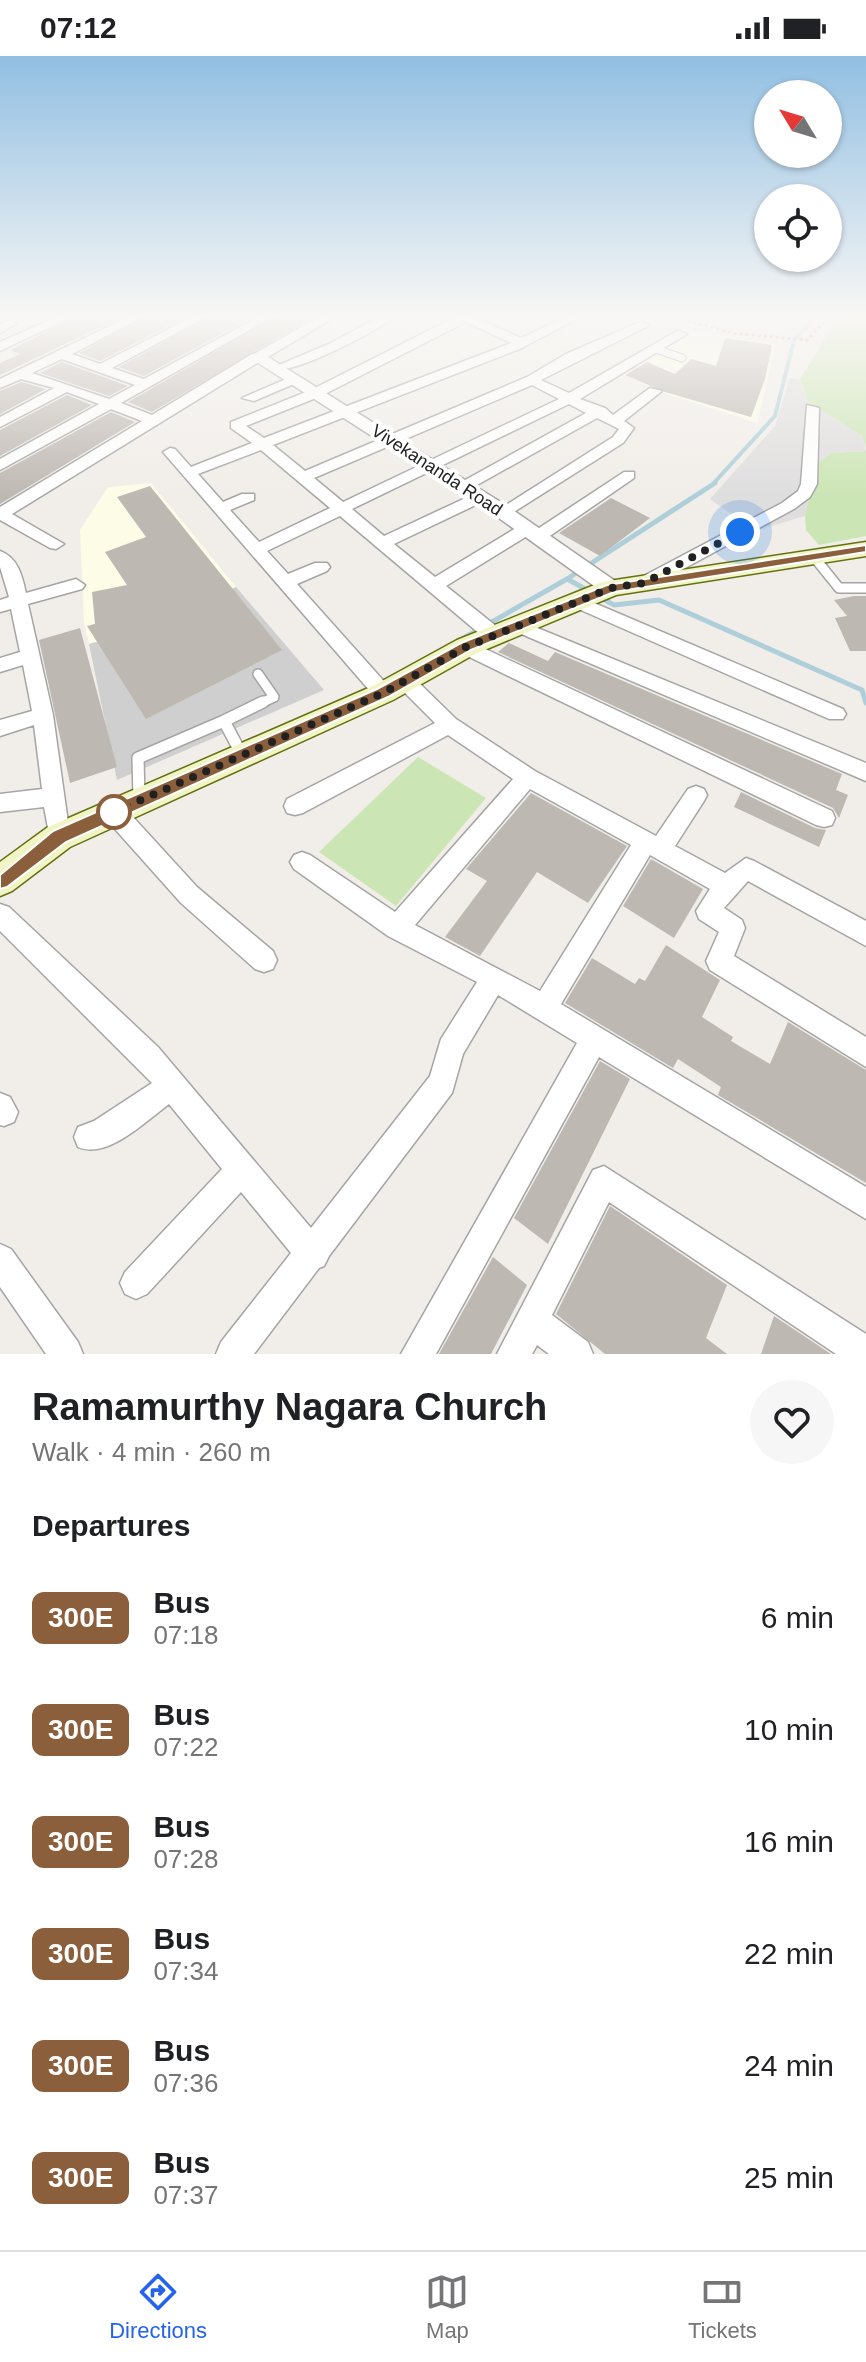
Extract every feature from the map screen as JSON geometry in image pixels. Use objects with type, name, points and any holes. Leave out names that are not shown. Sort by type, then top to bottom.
[{"type":"main road","points":[[0,881],[59,837],[393,686],[490,633],[580,603],[611,588],[866,549]]},
{"type":"street","points":[[28,377],[66,387],[154,421]]},
{"type":"street","points":[[125,377],[145,384]]},
{"type":"street","points":[[0,465],[158,377]]},
{"type":"street","points":[[0,514],[225,377]]},
{"type":"street","name":"Vivekananda Road","points":[[291,377],[503,512],[611,588]]},
{"type":"street","points":[[348,377],[316,393],[236,425],[306,476],[490,633],[824,818]]},
{"type":"street","points":[[188,473],[350,413],[460,377]]},
{"type":"street","points":[[257,549],[571,398],[608,377]]},
{"type":"street","points":[[249,398],[296,380]]},
{"type":"street","points":[[306,476],[532,380],[600,411],[627,428],[618,440],[503,512]]},
{"type":"street","points":[[0,423],[66,387]]},
{"type":"street","points":[[616,420],[655,391]]},
{"type":"street","points":[[644,583],[788,506],[804,494],[809,484],[812,408]]},
{"type":"street","points":[[384,542],[600,411]]},
{"type":"street","points":[[170,452],[285,582],[393,686],[527,777],[727,886]]},
{"type":"street","points":[[435,585],[532,533],[629,475]]},
{"type":"street","points":[[221,508],[248,497]]},
{"type":"street","points":[[0,514],[56,544]]},
{"type":"street","points":[[0,556],[12,570],[8,603],[30,656],[43,715],[51,797],[59,837]]},
{"type":"street","points":[[285,582],[321,567]]},
{"type":"street","points":[[8,603],[76,585]]},
{"type":"street","points":[[580,603],[836,714]]},
{"type":"street","points":[[490,633],[866,772]]},
{"type":"street","points":[[0,665],[30,656]]},
{"type":"street","points":[[0,728],[43,715]]},
{"type":"street","points":[[295,806],[449,725]]},
{"type":"street","points":[[397,928],[527,777]]},
{"type":"street","points":[[543,1010],[652,846],[696,795]]},
{"type":"street","points":[[0,803],[51,797]]},
{"type":"street","points":[[127,806],[189,895],[264,960]]},
{"type":"street","points":[[302,862],[397,928],[494,978],[866,1204]]},
{"type":"street","points":[[866,934],[746,868],[708,911],[733,928],[719,961],[866,1053]]},
{"type":"street","points":[[0,915],[148,1057],[313,1255]]},
{"type":"street","points":[[233,1354],[313,1255],[442,1083],[451,1049],[494,978]]},
{"type":"street","points":[[418,1354],[595,1038]]},
{"type":"street","points":[[88,1137],[99,1135],[172,1086]]},
{"type":"street","points":[[136,1283],[242,1170]]},
{"type":"street","points":[[514,1354],[604,1181],[866,1354]]},
{"type":"street","points":[[0,1260],[66,1354]]},
{"type":"street","points":[[531,1320],[576,1354]]},
{"type":"lane","points":[[814,557],[839,588],[866,588]]},
{"type":"lane","points":[[127,806],[138,758],[274,697],[258,674]]},
{"type":"lane","points":[[224,721],[242,755]]},
{"type":"shaded area","points":[[627,377],[768,377],[757,423],[661,392]]},
{"type":"shaded area","points":[[790,378],[799,379],[808,402],[862,436],[866,451],[831,453],[816,464],[805,516],[755,531],[710,499],[775,426]]},
{"type":"shaded area","points":[[151,483],[236,587],[129,633],[89,644],[84,623],[80,530],[108,487]]},
{"type":"shaded area","points":[[236,587],[324,690],[117,780],[89,644],[129,633]]},
{"type":"green space","points":[[866,377],[866,448],[862,436],[808,402],[800,379]]},
{"type":"green space","points":[[866,451],[866,536],[819,545],[806,530],[805,516],[816,464],[831,453]]},
{"type":"green space","points":[[418,757],[486,798],[396,906],[319,852]]},
{"type":"building","points":[[51,377],[102,377],[128,386],[109,396]]},
{"type":"building","points":[[172,377],[212,377],[152,412],[128,402]]},
{"type":"building","points":[[629,377],[765,377],[751,417],[665,392]]},
{"type":"building","points":[[21,382],[46,389],[0,414],[0,391]]},
{"type":"building","points":[[67,395],[92,405],[0,456],[0,430]]},
{"type":"building","points":[[111,412],[135,422],[0,504],[0,473]]},
{"type":"building","points":[[150,486],[282,650],[146,719],[87,626],[95,624],[92,592],[127,585],[105,552],[146,537],[117,497]]},
{"type":"building","points":[[611,498],[650,518],[600,556],[559,533]]},
{"type":"building","points":[[866,596],[866,651],[850,651],[835,618],[847,616],[834,600]]},
{"type":"building","points":[[80,628],[117,767],[70,783],[39,640]]},
{"type":"building","points":[[509,643],[548,661],[555,652],[842,774],[836,790],[848,795],[839,818],[833,808],[498,652]]},
{"type":"building","points":[[741,792],[815,828],[826,830],[819,847],[734,807]]},
{"type":"building","points":[[531,793],[627,846],[588,903],[537,872],[480,956],[445,937],[487,881],[466,869]]},
{"type":"building","points":[[651,859],[703,889],[674,938],[623,906]]},
{"type":"building","points":[[666,945],[720,980],[702,1017],[733,1037],[731,1041],[770,1064],[788,1022],[866,1070],[866,1183],[718,1095],[721,1087],[678,1059],[673,1068],[565,1003],[592,958],[635,984],[639,978],[645,981]]},
{"type":"building","points":[[600,1061],[630,1079],[548,1244],[514,1218]]},
{"type":"building","points":[[610,1206],[727,1285],[706,1338],[727,1354],[605,1354],[556,1314]]},
{"type":"building","points":[[493,1257],[527,1285],[491,1354],[439,1354]]},
{"type":"building","points":[[774,1316],[831,1354],[761,1354]]},
{"type":"waterway","points":[[712,485],[775,416],[785,377]]},
{"type":"waterway","points":[[567,579],[712,485]]},
{"type":"waterway","points":[[462,639],[567,579]]},
{"type":"waterway","points":[[567,579],[591,592]]},
{"type":"waterway","points":[[601,598],[614,605],[659,600],[862,690],[866,703]]},
{"type":"bus line","name":"300E","points":[[0,881],[59,837],[383,693],[466,647],[611,588],[866,549]]},
{"type":"route","points":[[114,812],[383,693],[466,647],[611,588],[644,583],[740,532]]}]
